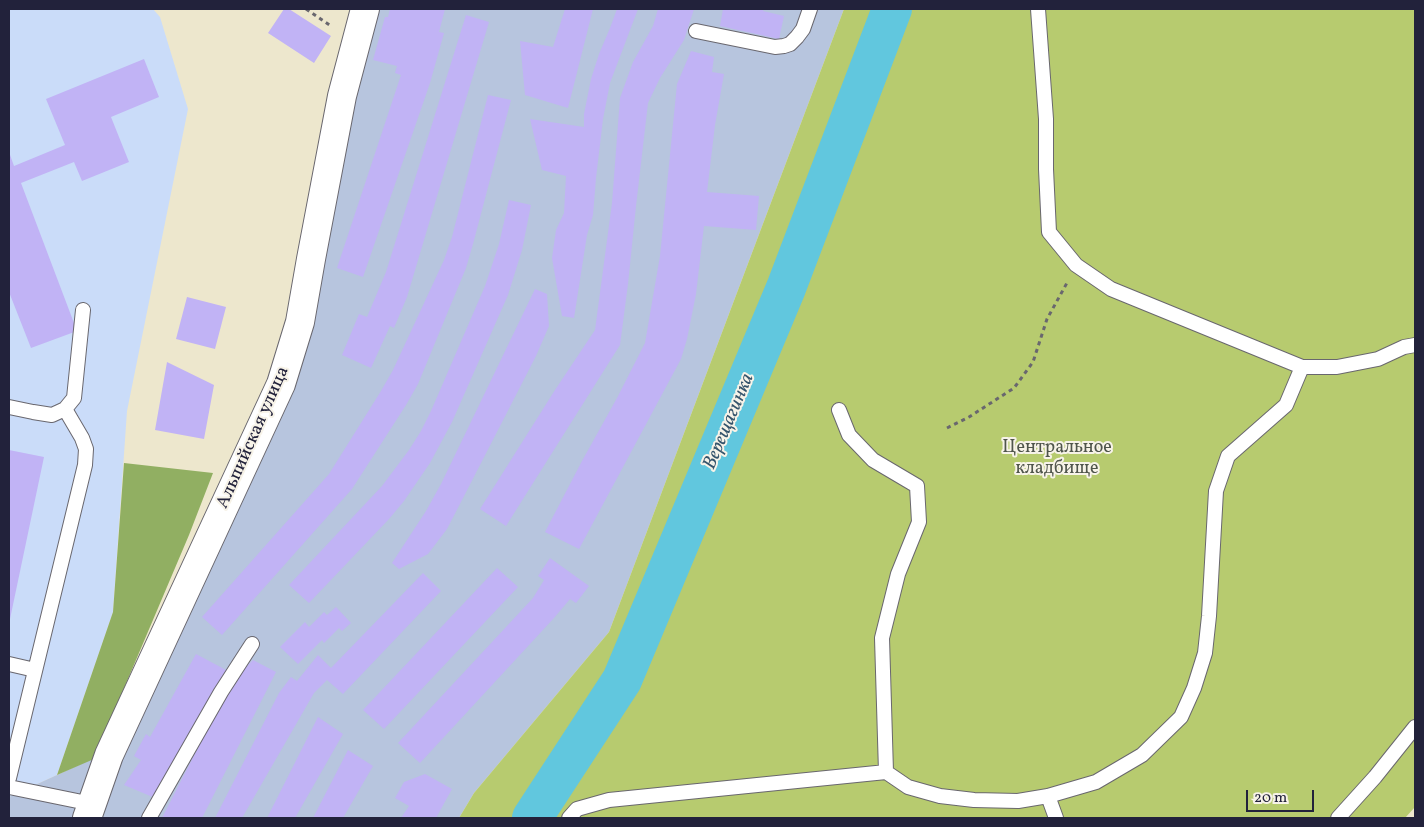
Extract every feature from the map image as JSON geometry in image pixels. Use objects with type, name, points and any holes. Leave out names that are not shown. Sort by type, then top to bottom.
[{"type":"street","name":"Альпийская улица","points":[[90,811],[110,755],[281,384],[300,322],[310,259],[342,96],[365,9]]},
{"type":"lane","points":[[696,31],[775,46],[784,46],[790,44],[803,29],[810,9]]},
{"type":"lane","points":[[1038,9],[1046,119],[1049,232],[1076,265],[1111,289],[1302,367],[1337,367],[1378,359],[1415,344]]},
{"type":"lane","points":[[9,407],[52,415],[65,409],[74,398],[83,310]]},
{"type":"lane","points":[[569,818],[577,809],[609,800],[886,772],[908,787],[940,796],[974,800],[1018,801],[1048,796],[1096,782],[1142,755],[1181,717],[1194,688],[1205,653],[1216,491],[1228,456],[1286,405],[1302,367]]},
{"type":"lane","points":[[9,778],[85,465],[86,449],[82,438],[65,409]]},
{"type":"lane","points":[[840,410],[850,435],[872,460],[917,486],[920,522],[898,574],[882,638],[886,772]]},
{"type":"lane","points":[[149,818],[221,692],[252,644]]},
{"type":"lane","points":[[9,664],[35,670]]},
{"type":"lane","points":[[1338,818],[1375,777],[1415,727]]},
{"type":"lane","points":[[9,787],[90,811]]},
{"type":"lane","points":[[1048,796],[1056,818]]},
{"type":"path","points":[[306,9],[332,26]]},
{"type":"path","points":[[947,428],[1014,388],[1034,362],[1047,320],[1076,265]]},
{"type":"shaded area","points":[[9,9],[153,9],[160,17],[188,109],[127,411],[113,612],[57,775],[9,797]]},
{"type":"shaded area","points":[[361,9],[844,9],[609,632],[474,793],[459,818],[9,818],[9,797],[107,752],[287,367]]},
{"type":"green space","name":"Центральное кладбище","points":[[844,9],[1415,9],[1415,807],[1405,818],[459,818],[474,793],[609,632]]},
{"type":"green space","points":[[124,463],[213,473],[189,535],[94,759],[57,775],[113,612]]},
{"type":"building","points":[[284,9],[289,9],[331,36],[314,63],[268,33]]},
{"type":"building","points":[[390,9],[445,9],[439,32],[444,33],[430,83],[363,277],[337,268],[401,75],[395,73],[397,66],[373,60],[385,17],[388,17]]},
{"type":"building","points":[[565,9],[593,9],[568,108],[525,95],[520,41],[553,47]]},
{"type":"building","points":[[617,9],[638,9],[610,83],[603,119],[593,215],[587,235],[574,318],[562,316],[552,258],[556,230],[564,213],[566,176],[542,170],[530,119],[584,127],[584,114],[591,79]]},
{"type":"building","points":[[658,9],[694,9],[684,40],[660,78],[648,103],[620,345],[506,526],[480,509],[595,330],[612,203],[620,98],[633,62],[653,26]]},
{"type":"building","points":[[723,9],[764,9],[763,11],[784,16],[779,39],[720,26]]},
{"type":"building","points":[[466,15],[489,22],[407,297],[394,328],[390,326],[371,368],[342,355],[359,314],[367,317],[386,272]]},
{"type":"building","points":[[691,51],[714,57],[712,72],[724,74],[715,125],[707,192],[759,196],[756,230],[704,226],[696,294],[681,359],[579,549],[545,532],[645,343],[660,256],[677,84]]},
{"type":"building","points":[[144,59],[159,97],[111,117],[129,162],[82,181],[74,162],[21,183],[77,331],[31,348],[9,292],[9,152],[14,166],[65,145],[46,99]]},
{"type":"building","points":[[488,95],[511,100],[466,268],[418,384],[352,489],[222,635],[202,617],[329,474],[393,370],[444,260],[452,237]]},
{"type":"building","points":[[509,200],[531,205],[522,250],[508,295],[452,422],[430,463],[404,501],[309,603],[289,585],[382,486],[421,431],[485,286],[499,244]]},
{"type":"building","points":[[535,289],[547,294],[549,326],[536,356],[447,529],[428,554],[399,569],[392,563],[441,484]]},
{"type":"building","points":[[187,297],[226,307],[215,349],[176,339]]},
{"type":"building","points":[[167,362],[214,385],[204,439],[155,430]]},
{"type":"building","points":[[9,450],[44,457],[10,619],[9,619]]},
{"type":"building","points":[[550,558],[589,586],[576,603],[570,599],[420,763],[398,743],[533,598],[544,580],[538,576]]},
{"type":"building","points":[[497,568],[518,587],[384,729],[363,710]]},
{"type":"building","points":[[423,573],[441,591],[343,694],[327,680],[314,693],[242,818],[215,818],[279,693],[291,677],[297,681],[318,655],[331,668]]},
{"type":"building","points":[[336,607],[351,623],[342,631],[339,628],[324,643],[322,640],[298,664],[280,647],[305,622],[309,627],[324,612],[327,615]]},
{"type":"building","points":[[196,654],[226,670],[155,798],[124,785],[141,760],[134,756],[146,734],[150,737]]},
{"type":"building","points":[[253,660],[276,672],[202,818],[162,818],[232,681]]},
{"type":"building","points":[[318,717],[343,734],[295,818],[267,818]]},
{"type":"building","points":[[348,750],[373,766],[343,818],[313,818]]},
{"type":"building","points":[[425,774],[452,789],[436,818],[401,818],[409,806],[395,798],[404,782]]},
{"type":"waterway","name":"Верещагинка","points":[[532,818],[622,680],[786,288],[892,9]]}]
